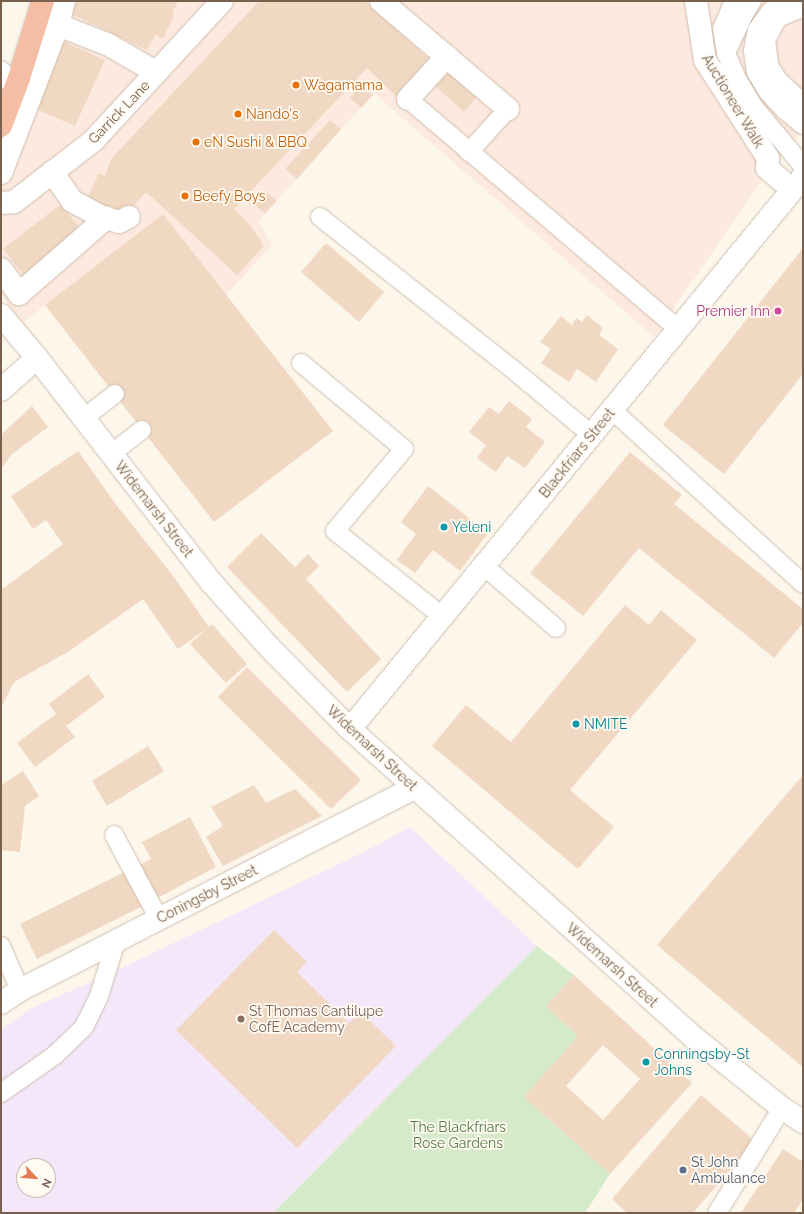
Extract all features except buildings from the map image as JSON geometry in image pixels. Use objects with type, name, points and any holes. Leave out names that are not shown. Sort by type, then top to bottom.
[{"type":"highway","points":[[1,126],[43,1]]},
{"type":"street","points":[[1,173],[58,25],[64,1]]},
{"type":"street","name":"Garrick Lane","points":[[1,203],[14,202],[93,141],[222,1]]},
{"type":"street","points":[[380,1],[508,109]]},
{"type":"street","name":"Auctioneer Walk","points":[[696,1],[706,60],[768,158],[767,168],[798,183]]},
{"type":"street","points":[[58,25],[109,45],[156,72]]},
{"type":"street","points":[[408,99],[447,56]]},
{"type":"street","points":[[52,172],[72,201],[106,218],[119,222],[129,217]]},
{"type":"street","name":"Blackfriars Street","points":[[350,729],[798,183]]},
{"type":"street","points":[[1,269],[19,294],[106,218]]},
{"type":"street","name":"Widemarsh Street","points":[[1,315],[37,358],[211,582],[269,647],[350,729],[692,1036],[782,1108],[803,1122]]},
{"type":"street","points":[[1,390],[37,358]]},
{"type":"street","name":"Coningsby Street","points":[[1,1003],[20,990],[414,788]]},
{"type":"lane","points":[[734,1],[722,29],[726,53],[737,79],[753,106],[803,166]]},
{"type":"lane","points":[[726,53],[744,14],[752,1]]},
{"type":"lane","points":[[783,1],[770,12],[758,30],[753,51],[756,72],[768,92],[785,110],[803,125]]},
{"type":"lane","points":[[803,9],[796,10],[778,18],[766,40],[769,66],[778,80],[803,103]]},
{"type":"lane","points":[[1,70],[6,75],[14,90]]},
{"type":"lane","points":[[408,99],[678,329]]},
{"type":"lane","points":[[469,152],[508,109]]},
{"type":"lane","points":[[320,218],[516,372],[592,435]]},
{"type":"lane","points":[[301,363],[404,449],[335,531],[443,617]]},
{"type":"lane","points":[[84,418],[115,394]]},
{"type":"lane","points":[[612,410],[803,584]]},
{"type":"lane","points":[[111,454],[142,430]]},
{"type":"lane","points":[[484,566],[556,628]]},
{"type":"lane","points":[[114,835],[159,919]]},
{"type":"lane","points":[[1,1093],[56,1055],[84,1026],[99,996],[116,941]]},
{"type":"lane","points":[[1,946],[20,990]]},
{"type":"lane","points":[[717,1213],[782,1108]]},
{"type":"shaded area","points":[[54,1],[803,1],[803,131],[755,190],[654,337],[374,93],[258,221],[272,245],[226,295],[163,214],[22,323],[1,294],[1,156]]},
{"type":"shaded area","name":"St Thomas Cantilupe CofE Academy","points":[[410,827],[537,946],[273,1213],[1,1213],[1,1030],[32,1008],[111,973],[364,852]]},
{"type":"green space","name":"The Blackfriars Rose Gardens","points":[[537,946],[574,975],[546,1006],[578,1036],[524,1097],[610,1174],[585,1213],[273,1213]]},
{"type":"place","name":"Wagamama","points":[[296,85]]},
{"type":"place","name":"Nando's","points":[[238,114]]},
{"type":"place","name":"eN Sushi & BBQ","points":[[196,142]]},
{"type":"place","name":"Beefy Boys","points":[[185,196]]},
{"type":"place","name":"Premier Inn","points":[[778,311]]},
{"type":"place","name":"Yeleni","points":[[444,527]]},
{"type":"place","name":"NMITE","points":[[576,724]]},
{"type":"place","name":"St Thomas Cantilupe CofE Academy","points":[[241,1019]]},
{"type":"place","name":"Conningsby-St Johns","points":[[646,1062]]},
{"type":"place","name":"St John Ambulance","points":[[683,1170]]}]
